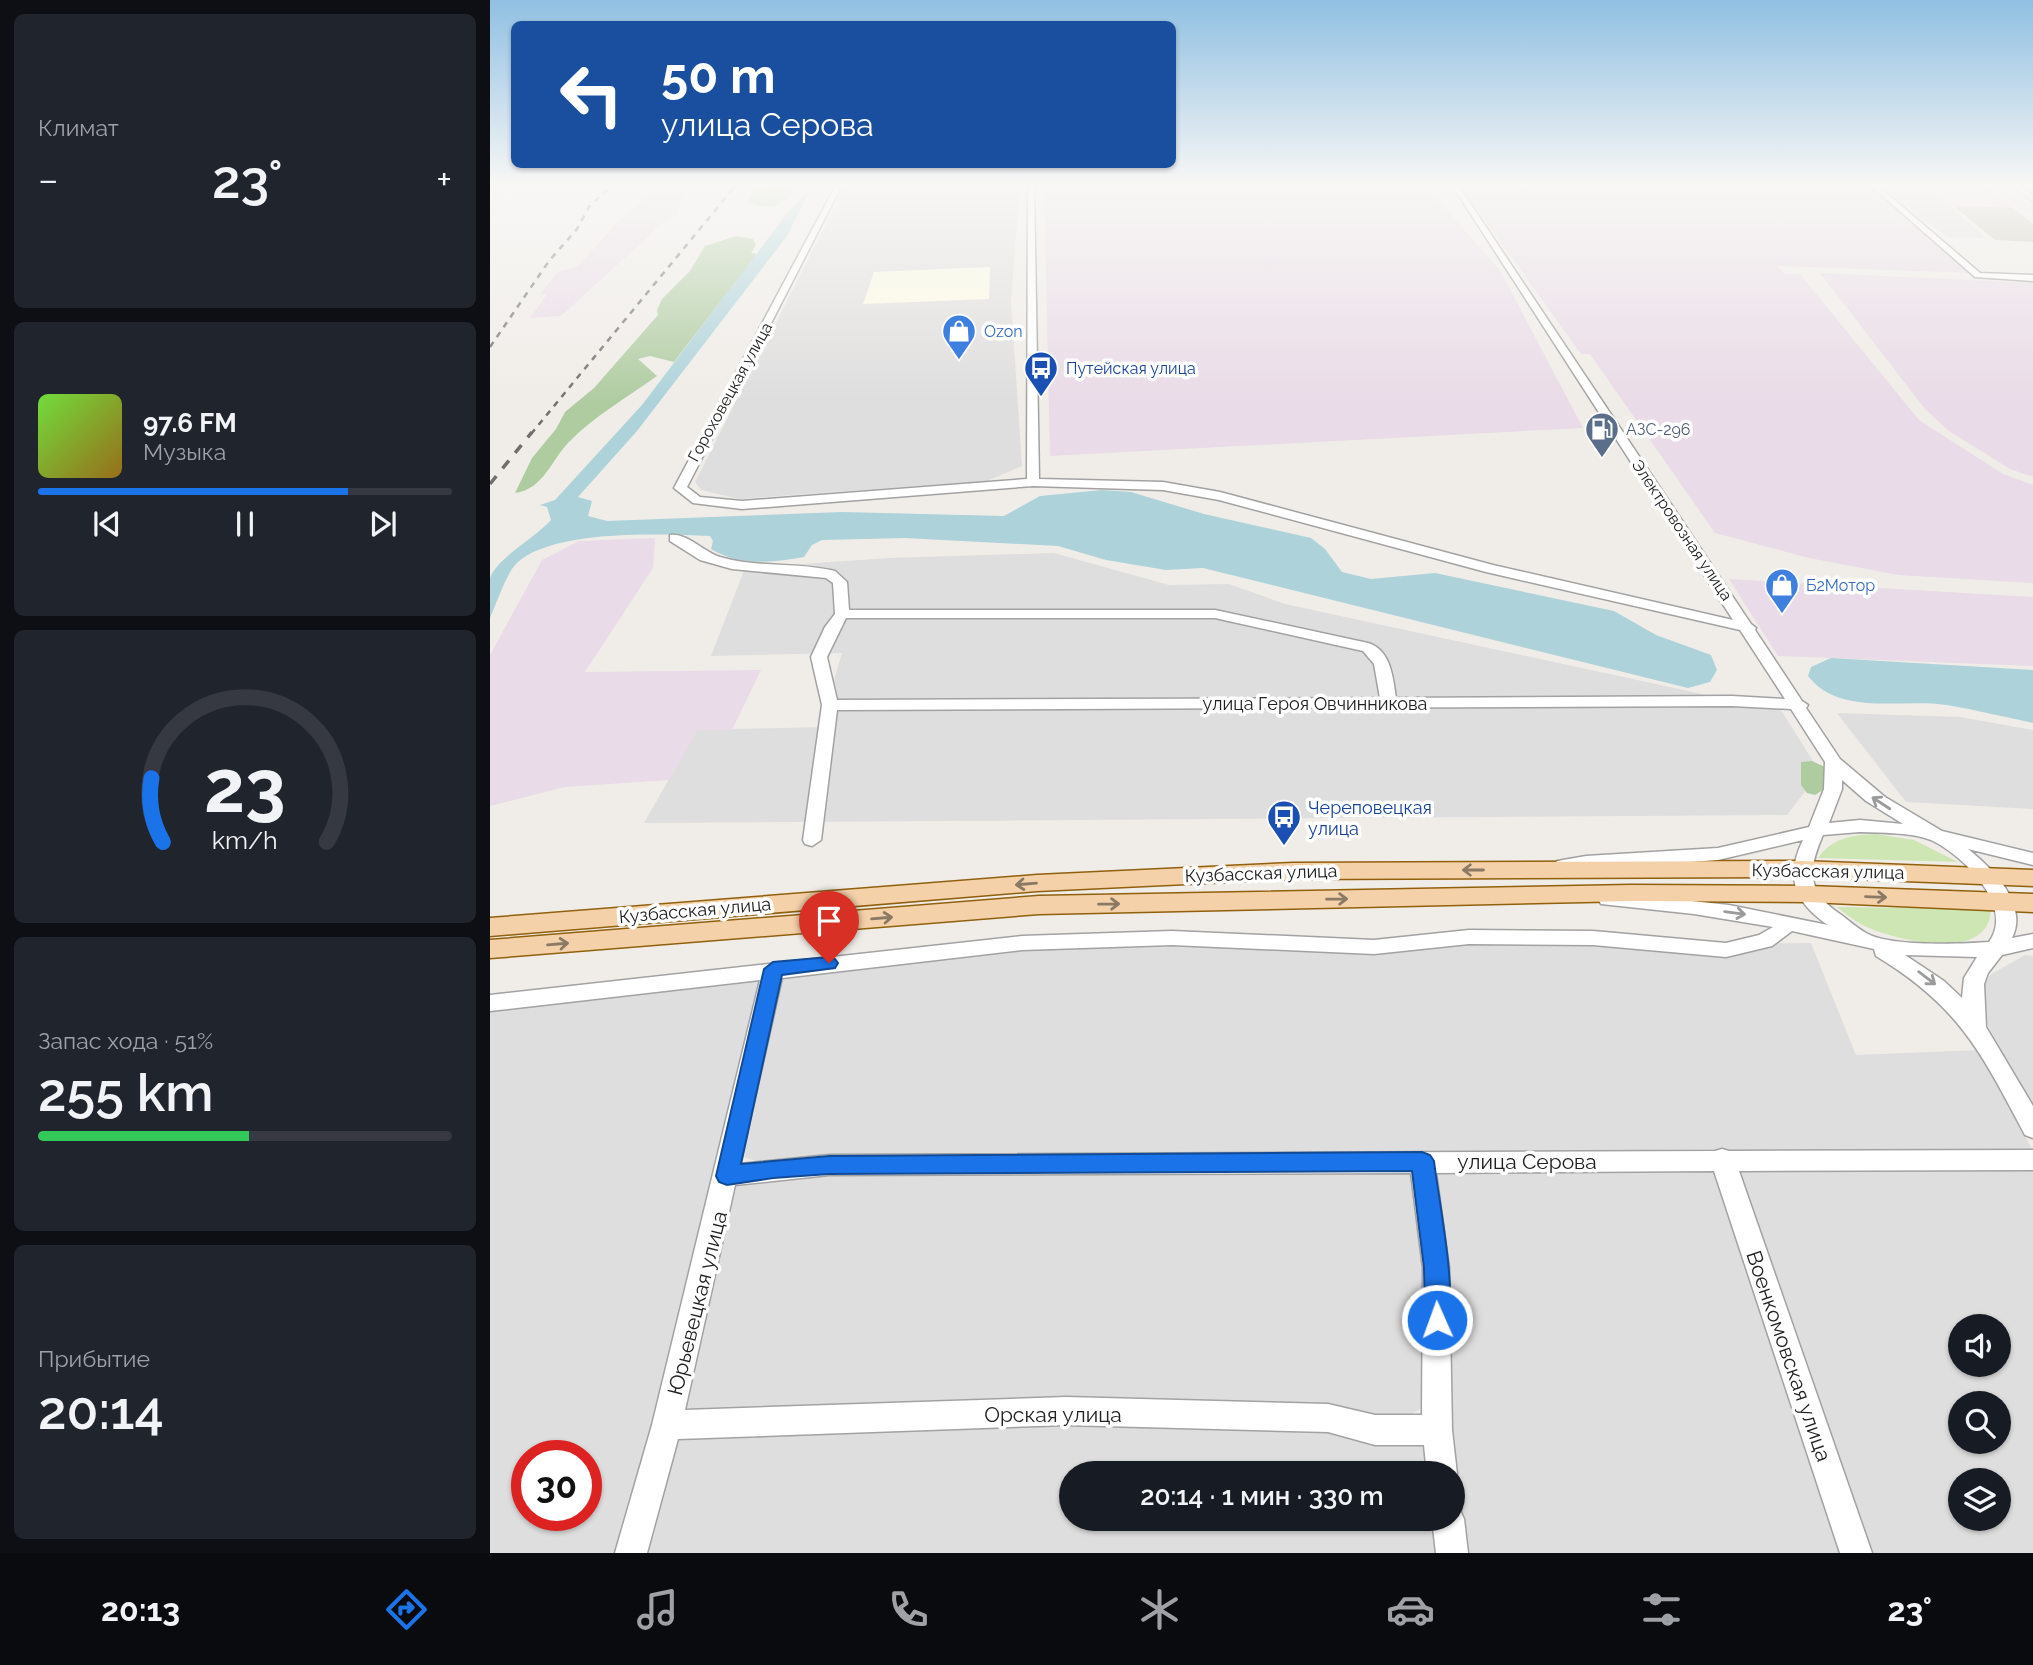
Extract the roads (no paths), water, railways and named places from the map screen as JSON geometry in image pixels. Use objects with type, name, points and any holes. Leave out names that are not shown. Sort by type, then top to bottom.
[{"type":"main road","name":"Кузбасская улица","points":[[490,927],[1037,883],[1293,871],[1544,882],[1805,882],[1985,875],[2033,878]]},
{"type":"main road","name":"Кузбасская улица","points":[[490,949],[1039,905],[1544,882]]},
{"type":"main road","name":"Кузбасская улица","points":[[1805,882],[2033,903]]},
{"type":"street","name":"Гороховецкая улица","points":[[801,257],[680,488],[697,500],[742,505],[1033,482]]},
{"type":"street","points":[[1031,257],[1033,482],[1140,484],[1220,496],[1491,569],[1749,628]]},
{"type":"street","name":"Электровозная улица","points":[[1502,257],[1646,478],[1800,705],[1834,762],[1878,801],[1966,856],[1985,875],[2002,901]]},
{"type":"street","points":[[1958,257],[1978,275],[2033,278]]},
{"type":"street","points":[[675,538],[705,557],[732,565],[830,574],[840,582],[842,614],[832,627],[819,657],[830,705],[812,840]]},
{"type":"street","points":[[842,614],[1215,614],[1368,648],[1382,663],[1389,702]]},
{"type":"street","name":"улица Героя Овчинникова","points":[[830,705],[1732,701],[1800,705]]},
{"type":"street","points":[[1834,762],[1836,779],[1833,791],[1805,850],[1805,882],[1840,925],[1918,971],[1958,1005],[1976,1026],[2033,1128]]},
{"type":"street","points":[[1544,882],[1608,858],[1667,858],[1739,850],[1816,831],[1860,826],[1934,835],[2033,859]]},
{"type":"street","points":[[1544,882],[1784,923],[1868,943],[1937,953],[1968,954],[2033,941]]},
{"type":"street","points":[[1976,1026],[1972,997],[1975,978],[1992,949],[2004,936],[2007,919],[2002,901]]},
{"type":"street","points":[[490,1003],[1022,943],[1125,938],[1374,947],[1469,937],[1593,938],[1726,950],[1765,941],[1783,930],[1784,923]]},
{"type":"street","name":"Юрьевецкая улица","points":[[631,1553],[667,1425],[773,969]]},
{"type":"street","name":"улица Серова","points":[[727,1176],[773,1168],[829,1165],[1722,1159],[2033,1160]]},
{"type":"street","name":"Военкомовская улица","points":[[1722,1159],[1856,1553]]},
{"type":"street","points":[[1422,1161],[1436,1268],[1437,1430],[1441,1461]]},
{"type":"street","name":"Орская улица","points":[[667,1425],[1066,1412],[1328,1418],[1375,1430],[1437,1430]]},
{"type":"street","points":[[1449,1531],[1452,1553]]},
{"type":"water","points":[[754,257],[770,257],[637,431],[578,497],[592,501],[588,516],[607,521],[842,512],[1004,516],[1040,496],[1102,490],[1131,492],[1204,514],[1311,538],[1325,549],[1342,572],[1371,579],[1435,573],[1614,611],[1656,635],[1711,655],[1717,670],[1710,682],[1688,688],[1203,568],[1166,570],[1106,560],[1058,546],[905,538],[822,540],[812,545],[804,557],[768,562],[744,561],[722,554],[711,549],[713,541],[710,536],[637,535],[580,539],[532,553],[516,564],[505,582],[490,618],[490,578],[500,563],[551,520],[547,507],[540,505],[555,500],[642,405]]},
{"type":"water","points":[[1831,658],[2033,670],[2033,723],[1947,705],[1873,703],[1837,697],[1821,689],[1808,676],[1811,667]]},
{"type":"railway","points":[[490,347],[552,257]]},
{"type":"railway","points":[[531,434],[676,257]]},
{"type":"railway","points":[[490,484],[532,432]]},
{"type":"place","name":"Ozon","points":[[959,361]]},
{"type":"place","name":"Путейская улица","points":[[1041,398]]},
{"type":"place","name":"АЗС-296","points":[[1602,459]]},
{"type":"place","name":"Б2Мотор","points":[[1782,615]]},
{"type":"place","name":"Череповецкая улица","points":[[1284,847]]}]
